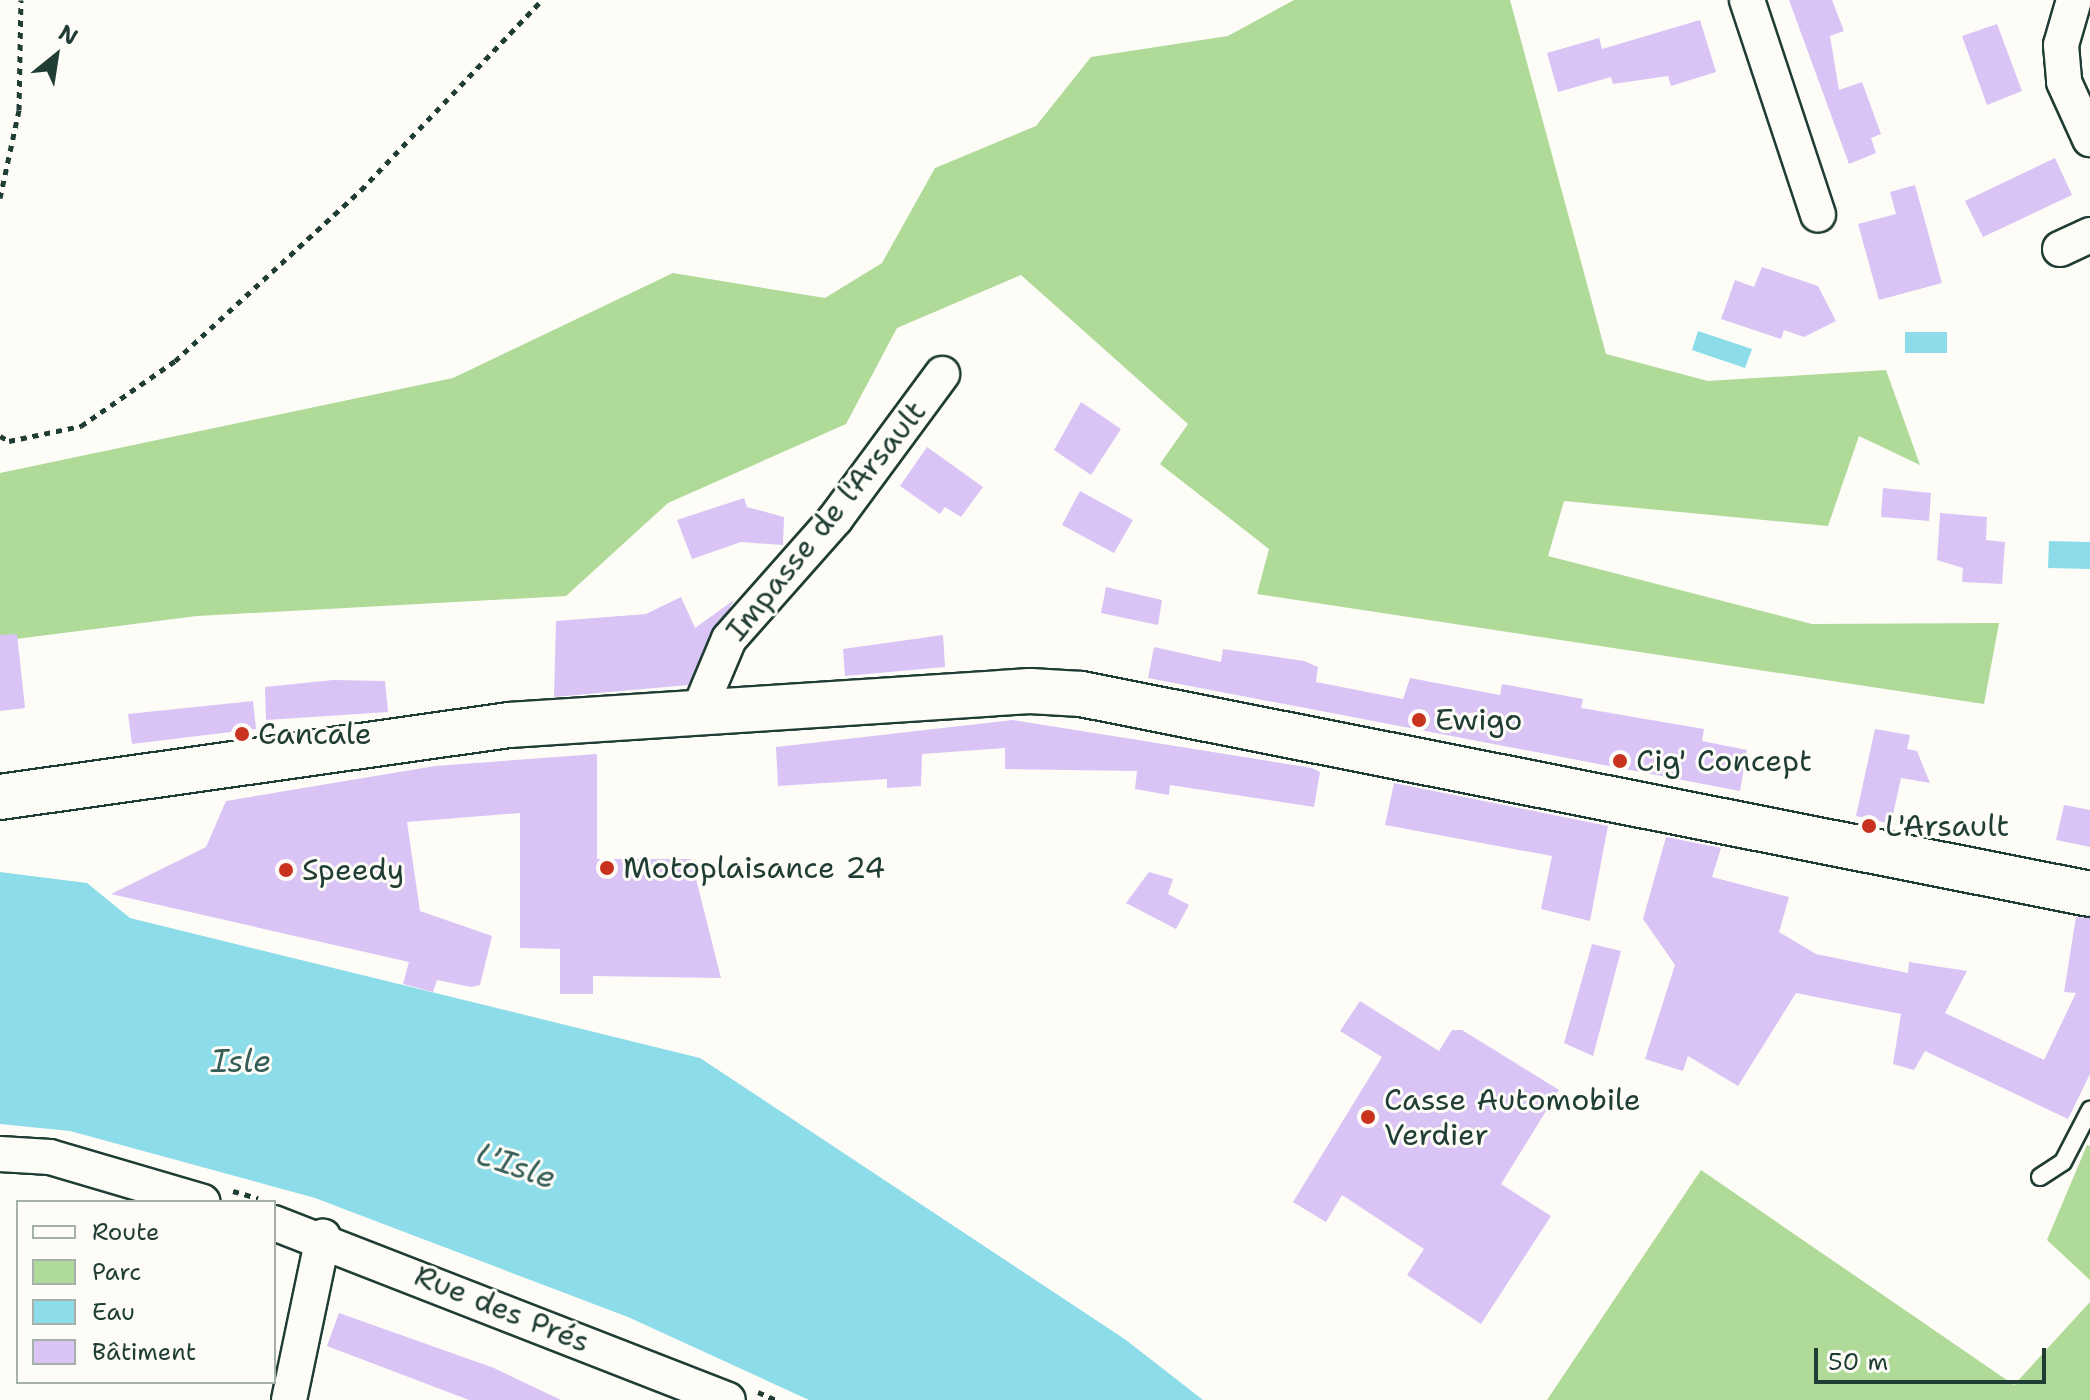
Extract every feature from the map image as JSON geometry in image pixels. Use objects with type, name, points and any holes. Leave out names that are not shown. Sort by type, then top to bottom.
[{"type":"main road","points":[[9,793],[509,725],[697,715],[983,693],[1081,694],[2090,894]]},
{"type":"street","points":[[1747,0],[1818,215]]},
{"type":"street","points":[[2074,0],[2061,45],[2064,82],[2090,139]]},
{"type":"street","name":"Impasse de l'Arsault","points":[[697,715],[729,639],[836,518],[942,374]]},
{"type":"street","points":[[0,1154],[50,1157],[196,1200]]},
{"type":"street","name":"Rue des Prés","points":[[276,1224],[323,1237],[728,1400]]},
{"type":"street","points":[[289,1400],[323,1237]]},
{"type":"lane","points":[[2040,1177],[2063,1162],[2090,1110]]},
{"type":"path","points":[[0,198],[19,110],[21,0]]},
{"type":"path","points":[[0,436],[9,441],[81,426],[175,361],[361,190],[542,0]]},
{"type":"green space","points":[[1294,0],[1510,0],[1606,354],[1708,381],[1886,370],[1920,465],[1859,436],[1828,526],[1564,501],[1548,556],[1812,624],[1999,623],[1984,704],[1257,594],[1269,549],[1160,464],[1188,424],[1021,275],[897,328],[846,424],[668,503],[566,596],[197,616],[0,641],[0,473],[453,378],[673,273],[825,298],[882,263],[935,168],[1036,126],[1091,57],[1228,36]]},
{"type":"green space","points":[[2087,1145],[2090,1146],[2090,1280],[2047,1240]]},
{"type":"green space","points":[[1701,1170],[2014,1385],[2090,1302],[2090,1400],[1547,1400]]},
{"type":"water","points":[[1698,331],[1752,349],[1745,368],[1692,350]]},
{"type":"water","points":[[1905,332],[1947,332],[1947,353],[1905,353]]},
{"type":"water","points":[[2049,541],[2090,542],[2090,569],[2048,568]]},
{"type":"water","points":[[0,872],[87,883],[130,918],[700,1058],[1126,1340],[1203,1400],[809,1400],[628,1317],[315,1198],[70,1131],[0,1124]]},
{"type":"building","points":[[1789,0],[1832,0],[1844,31],[1830,36],[1839,90],[1862,82],[1881,134],[1871,138],[1876,153],[1849,164]]},
{"type":"building","points":[[1700,20],[1716,72],[1671,86],[1668,76],[1613,84],[1611,77],[1558,92],[1547,53],[1599,38],[1602,49]]},
{"type":"building","points":[[1997,24],[2022,91],[1987,105],[1962,36]]},
{"type":"building","points":[[2055,158],[2072,195],[1983,237],[1965,201]]},
{"type":"building","points":[[1915,185],[1942,283],[1879,300],[1858,224],[1896,214],[1890,192]]},
{"type":"building","points":[[1762,267],[1818,286],[1836,321],[1804,337],[1784,330],[1781,339],[1721,319],[1735,280],[1754,287]]},
{"type":"building","points":[[1081,402],[1121,429],[1091,475],[1054,450]]},
{"type":"building","points":[[927,447],[983,487],[961,517],[945,507],[940,514],[900,486]]},
{"type":"building","points":[[1883,488],[1931,493],[1929,521],[1881,517]]},
{"type":"building","points":[[1080,491],[1133,520],[1114,553],[1062,525]]},
{"type":"building","points":[[744,498],[747,507],[784,517],[783,545],[741,542],[692,559],[677,520]]},
{"type":"building","points":[[1940,513],[1987,517],[1986,540],[2005,542],[2002,584],[1962,582],[1963,568],[1937,560]]},
{"type":"building","points":[[1106,587],[1162,600],[1158,625],[1101,613]]},
{"type":"building","points":[[681,597],[695,628],[734,600],[688,685],[554,697],[556,621],[646,614]]},
{"type":"building","points":[[17,634],[25,708],[0,711],[0,635]]},
{"type":"building","points":[[943,635],[945,667],[845,676],[843,649]]},
{"type":"building","points":[[1154,647],[1221,662],[1223,649],[1304,661],[1318,667],[1316,682],[1403,699],[1410,678],[1500,695],[1502,684],[1583,699],[1581,708],[1704,729],[1702,741],[1747,750],[1740,791],[1148,678]]},
{"type":"building","points":[[333,680],[385,681],[388,712],[266,720],[265,687]]},
{"type":"building","points":[[253,701],[256,729],[132,744],[128,714]]},
{"type":"building","points":[[1013,720],[1312,768],[1320,772],[1314,807],[1170,785],[1169,795],[1135,789],[1137,771],[1005,769],[1005,748],[922,754],[921,786],[887,788],[887,779],[778,786],[776,747]]},
{"type":"building","points":[[1875,729],[1910,735],[1907,749],[1917,751],[1930,783],[1901,778],[1891,824],[1856,816]]},
{"type":"building","points":[[597,754],[597,859],[691,859],[721,978],[593,976],[593,994],[560,994],[560,949],[520,948],[520,813],[407,822],[420,911],[492,936],[480,985],[471,987],[437,980],[433,992],[403,984],[409,962],[111,894],[206,847],[226,801],[435,766]]},
{"type":"building","points":[[1394,783],[1608,826],[1590,921],[1541,909],[1552,856],[1385,825]]},
{"type":"building","points":[[2064,805],[2090,810],[2090,847],[2056,840]]},
{"type":"building","points":[[1666,837],[1721,848],[1712,877],[1789,897],[1779,932],[1816,954],[1908,973],[1909,962],[1967,971],[1945,1013],[2044,1060],[2076,993],[2064,992],[2076,917],[2090,918],[2090,1074],[2068,1119],[1925,1051],[1914,1070],[1893,1064],[1901,1014],[1796,993],[1738,1086],[1688,1056],[1683,1071],[1645,1059],[1675,965],[1643,919]]},
{"type":"building","points":[[1149,872],[1173,879],[1168,894],[1189,905],[1176,929],[1126,903]]},
{"type":"building","points":[[1592,944],[1621,951],[1593,1056],[1564,1043]]},
{"type":"building","points":[[1360,1001],[1439,1051],[1452,1030],[1462,1030],[1559,1090],[1501,1184],[1551,1216],[1481,1324],[1407,1275],[1424,1249],[1342,1195],[1326,1222],[1293,1202],[1382,1057],[1340,1031]]},
{"type":"building","points":[[339,1313],[494,1368],[561,1400],[469,1400],[327,1346]]},
{"type":"place","name":"Ewigo","points":[[1419,720]]},
{"type":"place","name":"Cancale","points":[[242,734]]},
{"type":"place","name":"Cig' Concept","points":[[1620,761]]},
{"type":"place","name":"L'Arsault","points":[[1869,826]]},
{"type":"place","name":"Motoplaisance 24","points":[[607,868]]},
{"type":"place","name":"Speedy","points":[[286,870]]},
{"type":"place","name":"Casse Automobile Verdier","points":[[1368,1117]]},
{"type":"water label","name":"Isle","points":[[241,1061]]},
{"type":"water label","name":"L'Isle","points":[[516,1166]]}]
